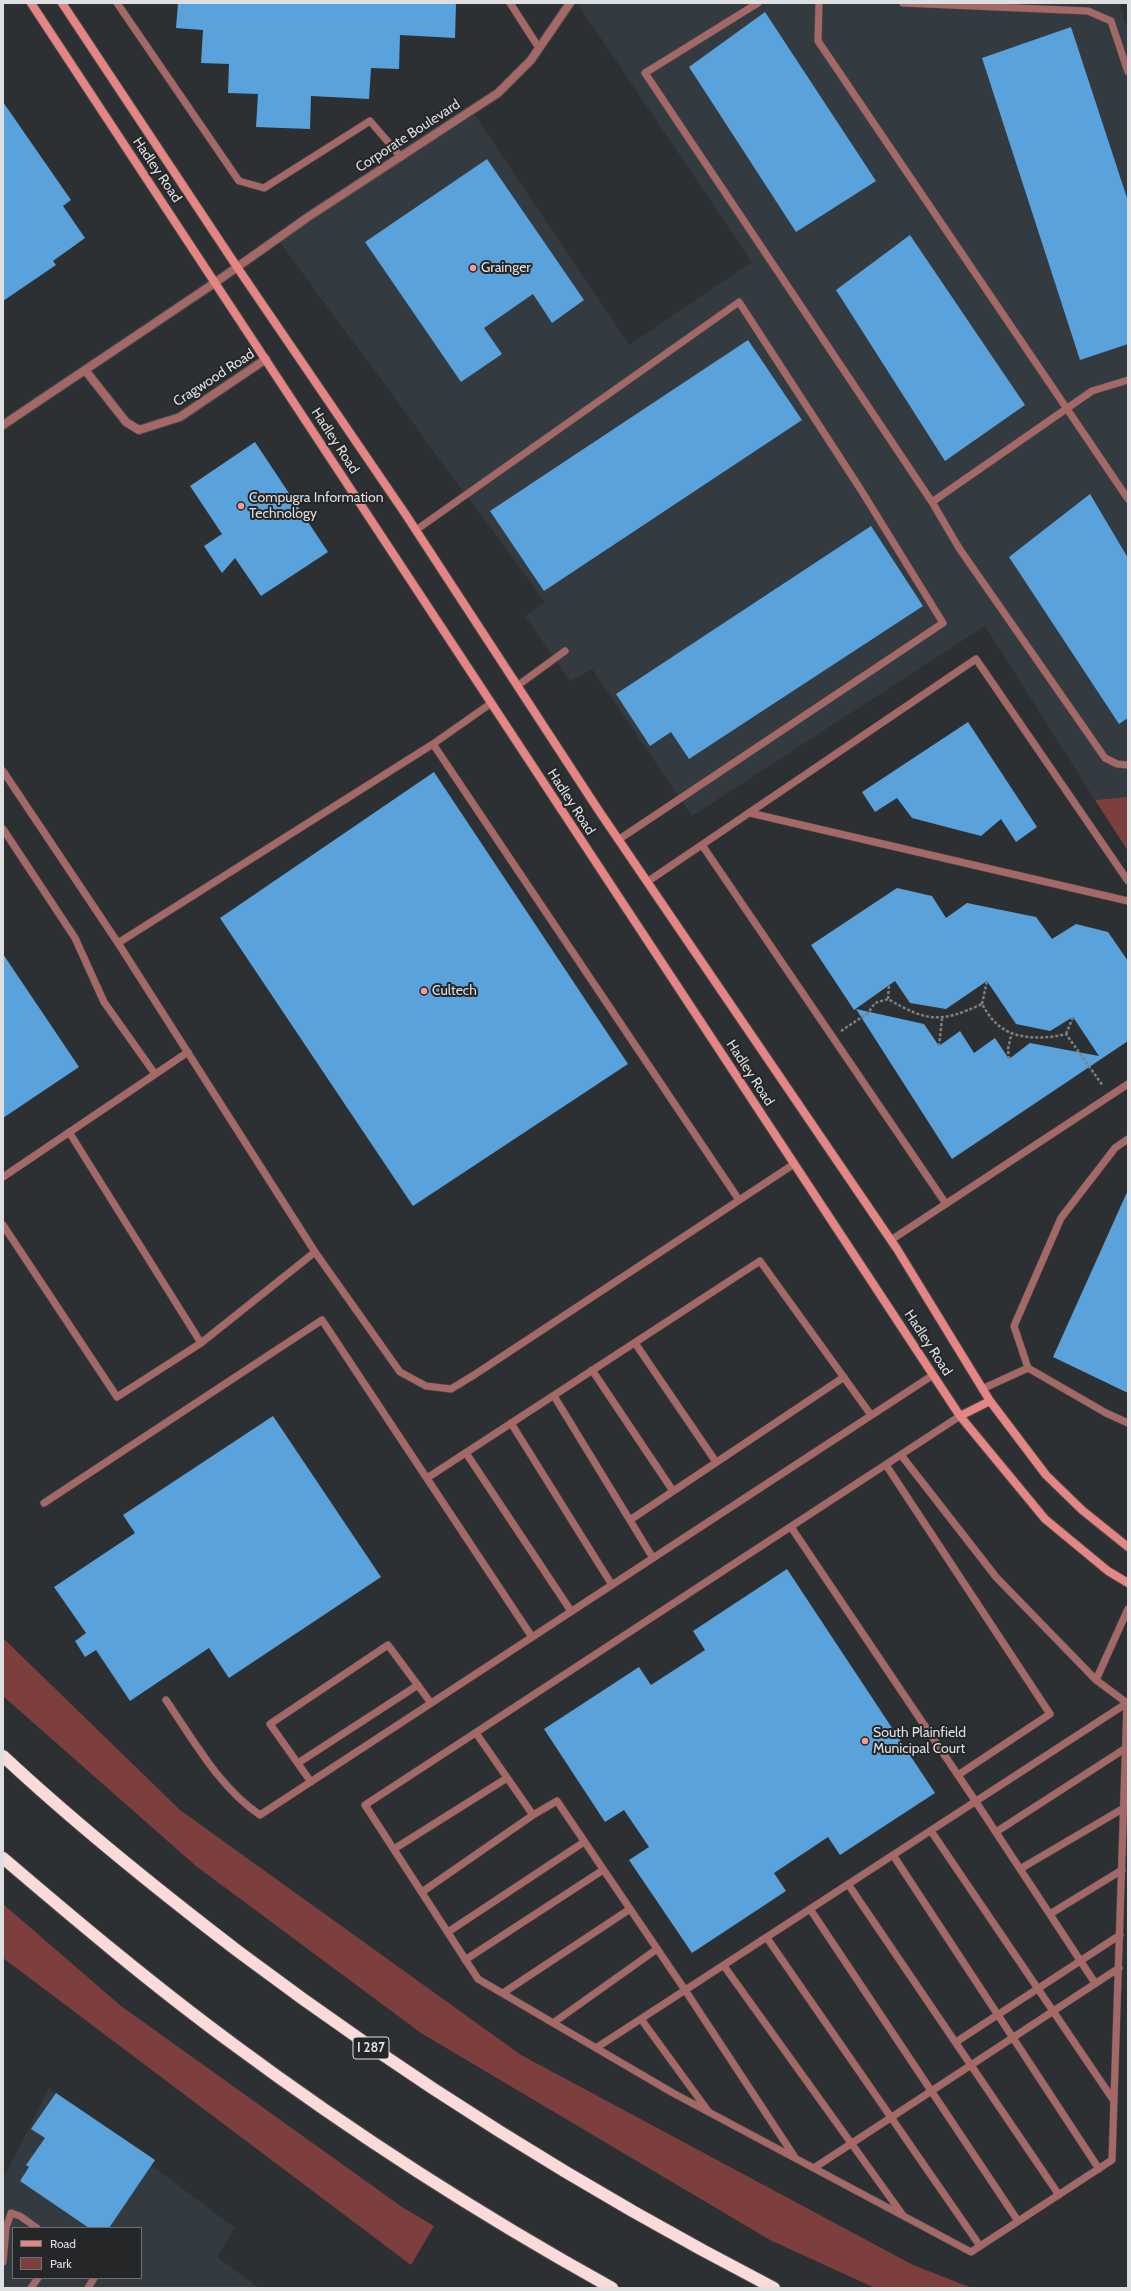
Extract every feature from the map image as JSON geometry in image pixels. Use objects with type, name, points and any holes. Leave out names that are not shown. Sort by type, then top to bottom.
[{"type":"highway","name":"I 287","points":[[3,1756],[114,1854],[206,1927],[306,2002],[410,2075],[550,2164],[696,2248],[774,2288]]},
{"type":"highway","points":[[3,1858],[111,1949],[234,2044],[364,2136],[514,2230],[612,2288]]},
{"type":"main road","name":"Hadley Road","points":[[31,3],[216,282],[490,704],[960,1416],[1045,1519],[1108,1571],[1128,1583]]},
{"type":"main road","name":"Hadley Road","points":[[62,3],[237,267],[416,530],[618,840],[891,1240],[990,1401],[1046,1475],[1082,1510],[1128,1547]]},
{"type":"main road","points":[[960,1416],[990,1401]]},
{"type":"street","name":"Corporate Boulevard","points":[[237,267],[308,218],[498,93],[531,60],[570,3]]},
{"type":"street","points":[[3,425],[237,267]]},
{"type":"street","name":"Cragwood Road","points":[[85,370],[126,422],[139,430],[180,417],[266,359]]},
{"type":"lane","points":[[117,3],[239,181],[264,188],[370,120],[401,157]]},
{"type":"lane","points":[[510,3],[539,48]]},
{"type":"lane","points":[[758,3],[645,73],[932,502],[959,548],[1105,758],[1117,764],[1128,765]]},
{"type":"lane","points":[[820,3],[818,41],[1128,499]]},
{"type":"lane","points":[[904,3],[1088,11],[1111,22],[1128,72]]},
{"type":"lane","points":[[416,530],[739,302],[861,490],[943,623],[618,840]]},
{"type":"lane","points":[[932,502],[1067,409],[1092,390],[1128,380]]},
{"type":"lane","points":[[517,686],[565,651]]},
{"type":"lane","points":[[647,882],[976,659],[1128,881]]},
{"type":"lane","points":[[118,943],[434,744],[490,704]]},
{"type":"lane","points":[[434,744],[739,1200]]},
{"type":"lane","points":[[3,771],[118,943],[315,1252],[400,1372],[426,1386],[451,1389],[794,1164]]},
{"type":"lane","points":[[750,813],[1128,900]]},
{"type":"lane","points":[[3,829],[75,938],[104,1002],[155,1074]]},
{"type":"lane","points":[[702,845],[946,1204]]},
{"type":"lane","points":[[3,1177],[188,1052]]},
{"type":"lane","points":[[891,1240],[1128,1084]]},
{"type":"lane","points":[[69,1132],[201,1343]]},
{"type":"lane","points":[[1128,1139],[1115,1148],[1061,1218],[1014,1326],[1028,1368],[1106,1413],[1128,1423]]},
{"type":"lane","points":[[3,1225],[117,1397],[201,1343],[315,1252]]},
{"type":"lane","points":[[427,1478],[760,1261],[871,1415]]},
{"type":"lane","points":[[44,1503],[322,1320],[532,1637]]},
{"type":"lane","points":[[635,1343],[716,1462]]},
{"type":"lane","points":[[982,1389],[1028,1368]]},
{"type":"lane","points":[[592,1370],[673,1491]]},
{"type":"lane","points":[[166,1700],[220,1779],[240,1802],[260,1815],[933,1375]]},
{"type":"lane","points":[[630,1520],[844,1377]]},
{"type":"lane","points":[[554,1396],[653,1558]]},
{"type":"lane","points":[[960,1416],[366,1805],[478,1979],[710,2113],[971,2252],[1112,2160],[1127,1702]]},
{"type":"lane","points":[[511,1423],[612,1585]]},
{"type":"lane","points":[[466,1453],[571,1611]]},
{"type":"lane","points":[[901,1455],[996,1577],[1096,1680],[1127,1702]]},
{"type":"lane","points":[[886,1465],[1050,1714],[958,1775]]},
{"type":"lane","points":[[791,1527],[958,1775],[1095,1983]]},
{"type":"lane","points":[[1096,1680],[1128,1609]]},
{"type":"lane","points":[[311,1782],[270,1724],[388,1645],[432,1703]]},
{"type":"lane","points":[[298,1763],[418,1685]]},
{"type":"lane","points":[[596,2048],[976,1802],[1127,1702]]},
{"type":"lane","points":[[476,1733],[533,1815]]},
{"type":"lane","points":[[996,1832],[1126,1748]]},
{"type":"lane","points":[[394,1849],[507,1778]]},
{"type":"lane","points":[[422,1892],[533,1815],[557,1801],[685,1990],[795,2158]]},
{"type":"lane","points":[[1020,1869],[1124,1808]]},
{"type":"lane","points":[[930,1831],[1051,2011],[1114,2101]]},
{"type":"lane","points":[[448,1932],[584,1842]]},
{"type":"lane","points":[[893,1855],[1099,2168]]},
{"type":"lane","points":[[465,1960],[603,1870]]},
{"type":"lane","points":[[1050,1914],[1122,1870]]},
{"type":"lane","points":[[848,1884],[1059,2195]]},
{"type":"lane","points":[[503,1994],[630,1909]]},
{"type":"lane","points":[[810,1909],[1018,2222]]},
{"type":"lane","points":[[956,2042],[1120,1935]]},
{"type":"lane","points":[[767,1938],[980,2246]]},
{"type":"lane","points":[[553,2023],[657,1950]]},
{"type":"lane","points":[[724,1966],[904,2216]]},
{"type":"lane","points":[[814,2168],[1051,2011],[1119,1968]]},
{"type":"lane","points":[[641,2019],[710,2113]]},
{"type":"lane","points":[[3,2262],[6,2228],[11,2213],[20,2216],[36,2227]]},
{"type":"lane","points":[[31,2288],[37,2279]]},
{"type":"lane","points":[[88,2288],[93,2279]]},
{"type":"path","points":[[987,981],[982,1004],[989,1016],[1002,1029],[1032,1037],[1056,1037],[1066,1034]]},
{"type":"path","points":[[888,999],[889,986]]},
{"type":"path","points":[[832,1037],[868,1013],[875,1003],[888,999],[921,1015],[942,1019],[961,1014],[982,1004]]},
{"type":"path","points":[[1066,1034],[1073,1017]]},
{"type":"path","points":[[939,1046],[942,1019]]},
{"type":"path","points":[[1009,1059],[1012,1032]]},
{"type":"path","points":[[1066,1034],[1110,1096]]},
{"type":"shaded area","points":[[577,3],[1119,3],[1128,31],[1128,797],[1095,800],[985,626],[692,816],[592,669],[570,681],[525,616],[545,602],[276,237],[475,115],[629,345],[752,262]]},
{"type":"shaded area","points":[[49,2088],[235,2228],[217,2257],[259,2288],[3,2288],[3,2179]]},
{"type":"green space","points":[[1128,797],[1128,851],[1095,800]]},
{"type":"green space","points":[[3,1638],[180,1810],[521,2055],[913,2265],[972,2288],[875,2288],[770,2240],[421,2033],[196,1866],[3,1696]]},
{"type":"green space","points":[[3,1904],[121,2006],[402,2207],[434,2226],[411,2265],[3,1958]]},
{"type":"building","points":[[178,3],[456,3],[455,38],[400,35],[399,69],[371,68],[369,99],[311,96],[310,129],[256,127],[258,94],[228,93],[229,64],[201,63],[203,30],[176,28]]},
{"type":"building","points":[[765,12],[876,181],[796,232],[689,67]]},
{"type":"building","points":[[1071,27],[1128,201],[1128,344],[1080,360],[982,58]]},
{"type":"building","points":[[3,102],[71,200],[63,206],[85,238],[53,261],[56,265],[3,301]]},
{"type":"building","name":"Grainger","points":[[487,159],[584,300],[552,323],[533,294],[484,328],[502,354],[461,382],[365,242]]},
{"type":"building","points":[[910,235],[1025,405],[945,461],[836,290]]},
{"type":"building","points":[[748,340],[802,420],[544,591],[490,511]]},
{"type":"building","points":[[255,442],[328,552],[261,596],[235,558],[222,573],[204,546],[222,534],[190,486]]},
{"type":"building","points":[[1090,494],[1128,558],[1128,718],[1119,724],[1009,557]]},
{"type":"building","points":[[871,526],[923,606],[689,759],[671,732],[650,746],[616,694]]},
{"type":"building","points":[[968,722],[1037,827],[1016,842],[1001,819],[981,836],[912,818],[897,798],[875,812],[862,792]]},
{"type":"building","name":"Cultech","points":[[434,772],[628,1064],[413,1206],[220,918]]},
{"type":"building","points":[[897,888],[932,896],[946,918],[967,903],[1036,917],[1052,939],[1076,924],[1108,932],[1128,961],[1128,1041],[952,1159],[856,1009],[924,1024],[939,1046],[960,1031],[974,1053],[995,1038],[1009,1059],[1030,1043],[1099,1056],[1073,1017],[1050,1031],[1016,1024],[987,981],[946,1009],[910,1003],[895,981],[854,1010],[811,945]]},
{"type":"building","points":[[3,954],[79,1067],[3,1118]]},
{"type":"building","points":[[1128,1190],[1128,1393],[1053,1357]]},
{"type":"building","points":[[273,1416],[381,1577],[229,1678],[209,1648],[130,1701],[96,1650],[85,1657],[75,1641],[86,1633],[54,1587],[135,1533],[123,1515]]},
{"type":"building","points":[[787,1569],[935,1793],[840,1855],[828,1837],[774,1873],[786,1891],[692,1953],[629,1860],[649,1847],[624,1810],[605,1822],[544,1729],[639,1667],[651,1685],[705,1650],[693,1631]]},
{"type":"building","points":[[56,2093],[155,2160],[110,2227],[88,2227],[20,2181],[29,2167],[26,2165],[45,2138],[31,2129]]},
{"type":"place","name":"Grainger","points":[[473,268]]},
{"type":"place","name":"Compugra Information Technology","points":[[241,506]]},
{"type":"place","name":"Cultech","points":[[424,991]]},
{"type":"place","name":"South Plainfield Municipal Court","points":[[865,1741]]}]
